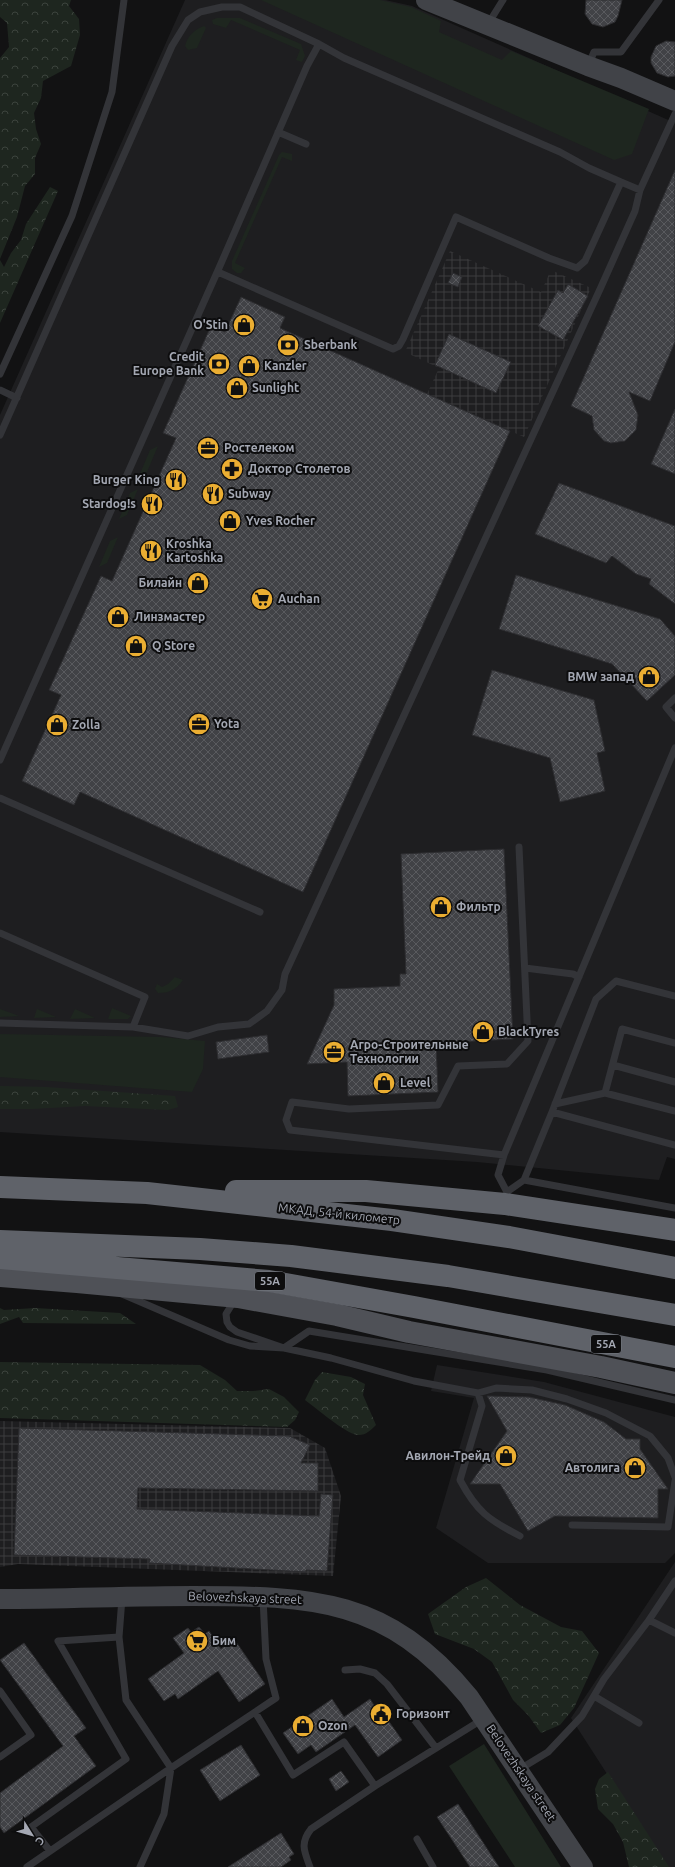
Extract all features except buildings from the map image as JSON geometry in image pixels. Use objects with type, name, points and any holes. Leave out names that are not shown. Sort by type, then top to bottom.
[{"type":"highway","name":"МКАД, 54-й километр","points":[[0,1187],[147,1193],[392,1220],[509,1238],[675,1268]]},
{"type":"highway","points":[[147,1193],[286,1190],[366,1191],[506,1198],[675,1230]]},
{"type":"highway","points":[[0,1241],[185,1248],[291,1256],[448,1276],[675,1316]]},
{"type":"highway","name":"55А","points":[[0,1258],[270,1281],[675,1357]]},
{"type":"main road","points":[[0,1276],[238,1297],[338,1315],[409,1332],[601,1367],[675,1384]]},
{"type":"street","points":[[426,0],[487,26],[622,78],[675,101]]},
{"type":"street","name":"Belovezhskaya street","points":[[0,1599],[122,1596],[263,1596],[298,1598],[323,1602],[347,1609],[388,1626],[404,1635],[430,1654],[454,1678],[484,1718],[582,1867]]},
{"type":"lane","points":[[0,374],[72,216],[112,92],[124,0]]},
{"type":"lane","points":[[487,26],[503,0]]},
{"type":"lane","points":[[588,66],[594,52],[621,52],[658,0]]},
{"type":"lane","points":[[0,436],[172,46],[188,20],[204,10],[222,7],[240,8],[319,44],[344,58],[499,125],[640,190]]},
{"type":"lane","points":[[0,760],[218,272],[307,66],[319,44]]},
{"type":"lane","points":[[0,1023],[133,1027],[188,1036],[218,1026],[249,1024],[267,1011],[282,990],[285,974],[635,211],[640,190],[675,114]]},
{"type":"lane","points":[[278,132],[306,144]]},
{"type":"lane","points":[[218,272],[393,348],[399,346],[403,339],[456,217],[555,261],[577,268],[585,261],[621,182]]},
{"type":"lane","points":[[0,390],[17,398]]},
{"type":"lane","points":[[675,698],[666,707],[675,718]]},
{"type":"lane","points":[[675,748],[504,1155],[498,1175],[506,1198],[524,1180],[596,999],[616,981],[675,996]]},
{"type":"lane","points":[[0,798],[260,912]]},
{"type":"lane","points":[[504,1155],[290,1130],[286,1120],[292,1102],[349,1109],[438,1105],[458,1066],[507,1064],[528,1041],[519,847]]},
{"type":"lane","points":[[0,933],[146,997],[133,1027]]},
{"type":"lane","points":[[524,968],[573,974],[579,977]]},
{"type":"lane","points":[[605,1093],[622,1029],[675,1043]]},
{"type":"lane","points":[[613,1065],[675,1082]]},
{"type":"lane","points":[[555,1104],[605,1093],[675,1112]]},
{"type":"lane","points":[[552,1112],[675,1145]]},
{"type":"lane","points":[[524,1180],[675,1208]]},
{"type":"lane","points":[[77,1282],[121,1294],[229,1340],[250,1346],[284,1348],[309,1331],[547,1370],[675,1400]]},
{"type":"lane","points":[[238,1297],[231,1304],[226,1314],[227,1322],[230,1327],[237,1332],[284,1348],[331,1358],[414,1381],[478,1393],[496,1388],[532,1390],[568,1399],[606,1413],[650,1436],[668,1458],[675,1477]]},
{"type":"lane","points":[[478,1393],[482,1406],[460,1480],[470,1500],[483,1515],[520,1536]]},
{"type":"lane","points":[[572,1525],[668,1527],[675,1481]]},
{"type":"lane","points":[[519,1770],[548,1752],[582,1716],[604,1679],[649,1620],[675,1581]]},
{"type":"lane","points":[[122,1596],[119,1637],[126,1700],[172,1768],[164,1814],[140,1867]]},
{"type":"lane","points":[[27,1867],[276,1698],[266,1659],[263,1596]]},
{"type":"lane","points":[[649,1620],[675,1632]]},
{"type":"lane","points":[[50,1851],[31,1827],[126,1759],[58,1641],[119,1637]]},
{"type":"lane","points":[[346,1670],[360,1669],[375,1673],[387,1684],[436,1748]]},
{"type":"lane","points":[[0,1691],[31,1735],[0,1757]]},
{"type":"lane","points":[[594,1696],[639,1723]]},
{"type":"lane","points":[[255,1712],[293,1775],[344,1742],[375,1786]]},
{"type":"lane","points":[[310,1867],[304,1853],[304,1837],[311,1828],[484,1718]]},
{"type":"lane","points":[[417,1839],[432,1867]]},
{"type":"shaded area","points":[[185,0],[385,0],[412,6],[675,123],[675,1159],[667,1157],[659,1180],[477,1162],[0,1132],[0,415]]},
{"type":"shaded area","points":[[450,251],[541,292],[551,270],[591,288],[524,437],[427,394],[439,368],[405,352]]},
{"type":"shaded area","points":[[437,1365],[544,1382],[675,1417],[675,1553],[665,1563],[488,1563],[436,1528],[474,1398],[431,1391]]},
{"type":"shaded area","points":[[0,1421],[290,1428],[325,1448],[341,1496],[333,1576],[18,1564],[0,1567]]},
{"type":"shaded area","points":[[675,1562],[675,1867],[667,1867],[571,1718]]},
{"type":"green space","points":[[0,0],[71,0],[69,6],[79,19],[80,35],[71,66],[43,81],[41,98],[34,113],[36,129],[41,144],[35,158],[35,174],[25,186],[17,217],[0,259],[0,58],[9,47],[7,23],[0,17]]},
{"type":"green space","points":[[261,0],[380,0],[411,7],[441,21],[439,32],[502,60],[511,51],[649,109],[632,154],[614,160]]},
{"type":"green space","points":[[217,18],[240,18],[301,44],[305,56],[302,62],[296,60],[300,50],[231,20],[226,28],[213,24],[212,20]]},
{"type":"green space","points":[[204,26],[206,28],[197,48],[188,50],[185,46],[190,36],[194,31]]},
{"type":"green space","points":[[282,152],[292,154],[292,161],[282,157],[235,263],[245,268],[241,273],[237,273],[232,269],[232,261],[279,155]]},
{"type":"green space","points":[[50,187],[58,191],[0,323],[0,260],[4,267],[11,253],[21,240],[26,224]]},
{"type":"green space","points":[[158,446],[147,472],[139,476],[150,450]]},
{"type":"green space","points":[[138,489],[127,515],[119,519],[130,493]]},
{"type":"green space","points":[[118,537],[107,563],[99,567],[110,541]]},
{"type":"green space","points":[[175,977],[183,980],[175,989],[169,992],[158,993],[155,989],[157,984],[162,987],[168,984]]},
{"type":"green space","points":[[112,1008],[131,1016],[128,1019],[108,1019]]},
{"type":"green space","points":[[0,1009],[19,1016],[0,1017]]},
{"type":"green space","points":[[37,1009],[56,1017],[34,1018]]},
{"type":"green space","points":[[75,1009],[95,1018],[70,1019]]},
{"type":"green space","points":[[0,1034],[161,1037],[205,1041],[203,1069],[192,1092],[0,1077]]},
{"type":"green space","points":[[0,1086],[46,1087],[175,1096],[178,1107],[168,1110],[85,1106],[0,1109]]},
{"type":"green space","points":[[0,1308],[4,1310],[35,1308],[120,1313],[136,1324],[23,1323],[19,1317],[0,1324]]},
{"type":"green space","points":[[0,1362],[200,1365],[225,1380],[237,1391],[269,1389],[284,1397],[299,1412],[295,1420],[287,1427],[0,1418]]},
{"type":"green space","points":[[322,1372],[351,1377],[365,1384],[363,1395],[376,1425],[372,1429],[363,1435],[357,1435],[345,1430],[305,1400],[315,1380]]},
{"type":"green space","points":[[486,1578],[520,1605],[561,1627],[582,1631],[599,1653],[574,1708],[560,1725],[541,1733],[528,1715],[513,1700],[492,1662],[474,1649],[435,1634],[428,1614],[466,1587]]},
{"type":"green space","points":[[484,1744],[561,1867],[515,1867],[449,1766]]},
{"type":"green space","points":[[608,1772],[669,1867],[629,1867],[623,1842],[613,1824],[598,1809],[595,1789],[599,1779]]},
{"type":"place","name":"O'Stin","points":[[244,325]]},
{"type":"place","name":"Sberbank","points":[[288,345]]},
{"type":"place","name":"Credit Europe Bank","points":[[219,364]]},
{"type":"place","name":"Kanzler","points":[[249,366]]},
{"type":"place","name":"Sunlight","points":[[237,388]]},
{"type":"place","name":"Ростелеком","points":[[208,448]]},
{"type":"place","name":"Доктор Столетов","points":[[232,469]]},
{"type":"place","name":"Burger King","points":[[176,480]]},
{"type":"place","name":"Subway","points":[[213,494]]},
{"type":"place","name":"Stardog!s","points":[[152,504]]},
{"type":"place","name":"Yves Rocher","points":[[230,521]]},
{"type":"place","name":"Kroshka Kartoshka","points":[[151,551]]},
{"type":"place","name":"Билайн","points":[[198,583]]},
{"type":"place","name":"Auchan","points":[[262,599]]},
{"type":"place","name":"Линзмастер","points":[[118,617]]},
{"type":"place","name":"Q Store","points":[[136,646]]},
{"type":"place","name":"BMW запад","points":[[649,677]]},
{"type":"place","name":"Yota","points":[[199,724]]},
{"type":"place","name":"Zolla","points":[[57,725]]},
{"type":"place","name":"Фильтр","points":[[441,907]]},
{"type":"place","name":"BlackTyres","points":[[483,1032]]},
{"type":"place","name":"Агро-Строительные Технологии","points":[[334,1052]]},
{"type":"place","name":"Level","points":[[384,1083]]},
{"type":"place","name":"Авилон-Трейд","points":[[506,1456]]},
{"type":"place","name":"Автолига","points":[[635,1468]]},
{"type":"place","name":"Бим","points":[[197,1641]]},
{"type":"place","name":"Горизонт","points":[[381,1714]]},
{"type":"place","name":"Ozon","points":[[303,1726]]}]
